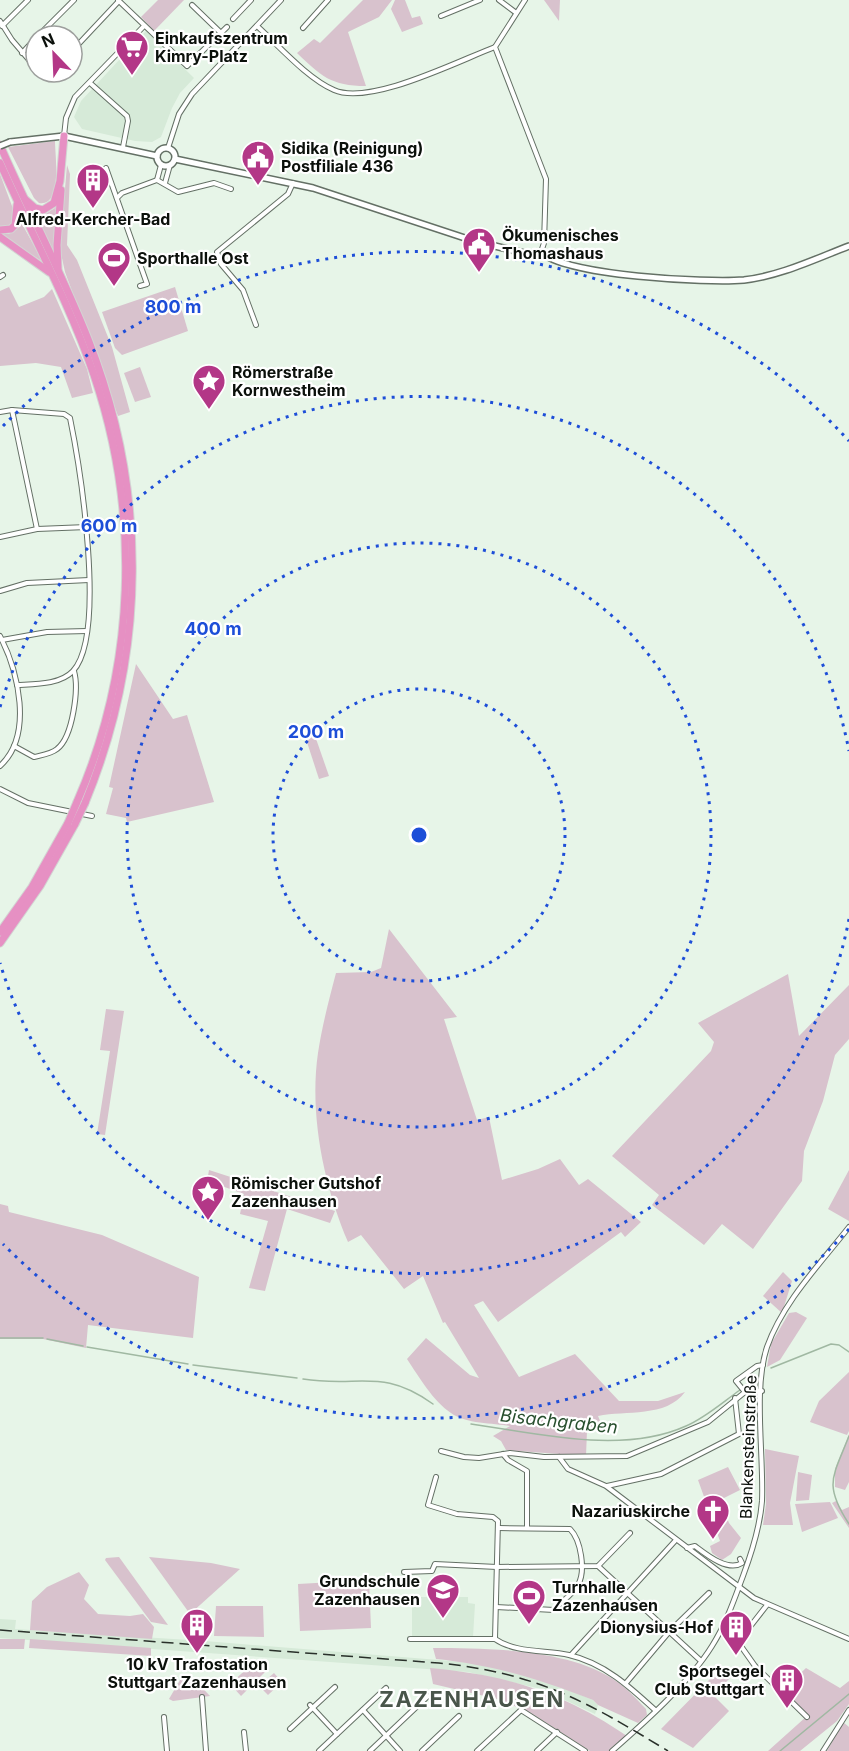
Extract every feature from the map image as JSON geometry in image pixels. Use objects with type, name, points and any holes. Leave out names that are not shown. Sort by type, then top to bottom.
[{"type":"highway","points":[[19,197],[36,208],[49,208],[57,197],[64,136]]},
{"type":"highway","points":[[0,145],[19,197],[15,225],[10,229],[0,230]]},
{"type":"highway","points":[[0,163],[55,273],[102,401],[119,473],[127,553],[126,596],[118,674],[81,802],[40,886],[0,943]]},
{"type":"highway","points":[[55,273],[62,192],[60,180]]},
{"type":"highway","points":[[0,237],[55,273]]},
{"type":"highway","points":[[0,932],[32,887],[71,824]]},
{"type":"street","points":[[2,26],[28,0]]},
{"type":"street","points":[[50,24],[74,0]]},
{"type":"street","points":[[233,19],[251,0]]},
{"type":"street","points":[[168,148],[179,114],[188,99],[282,0]]},
{"type":"street","points":[[303,28],[328,0]]},
{"type":"street","points":[[441,16],[480,0]]},
{"type":"street","points":[[499,0],[515,12]]},
{"type":"street","points":[[257,26],[320,82],[336,91],[352,94],[376,92],[495,48],[515,12],[525,0]]},
{"type":"street","points":[[84,38],[119,1],[187,66],[227,27]]},
{"type":"street","points":[[192,5],[221,33]]},
{"type":"street","points":[[0,21],[22,53]]},
{"type":"street","points":[[64,136],[66,118],[71,104],[144,26]]},
{"type":"street","points":[[495,48],[546,179],[544,243],[541,252]]},
{"type":"street","points":[[90,83],[126,116],[128,121],[123,147]]},
{"type":"street","points":[[0,145],[64,136],[157,156]]},
{"type":"street","points":[[157,156],[162,149],[168,148],[174,152],[175,159],[170,165],[165,183]]},
{"type":"street","points":[[157,156],[161,165],[157,180]]},
{"type":"street","points":[[175,159],[293,183],[351,199],[474,241],[528,254],[541,252],[555,261],[622,273],[733,280],[776,273],[849,246]]},
{"type":"street","points":[[161,165],[170,165]]},
{"type":"street","points":[[106,168],[147,284],[140,286]]},
{"type":"street","points":[[117,199],[122,194],[157,180],[178,192],[214,183],[231,189]]},
{"type":"street","points":[[256,325],[243,290],[221,264],[217,252],[288,194],[293,183]]},
{"type":"street","points":[[0,412],[12,410],[64,414],[70,418],[78,457],[87,527],[89,580],[87,631],[83,653],[74,670],[77,694],[61,745],[53,751],[34,757],[14,746]]},
{"type":"street","points":[[12,410],[37,529]]},
{"type":"street","points":[[0,537],[37,529],[87,527]]},
{"type":"street","points":[[0,591],[27,583],[89,580]]},
{"type":"street","points":[[0,766],[14,746],[19,720],[17,685],[1,638],[47,632],[87,631]]},
{"type":"street","points":[[17,685],[47,683],[74,670]]},
{"type":"street","points":[[0,789],[28,803],[92,816]]},
{"type":"street","name":"Blankensteinstraße","points":[[612,1751],[701,1661],[722,1628],[754,1545],[762,1502],[763,1365],[771,1340],[790,1303],[849,1227]]},
{"type":"street","points":[[745,1392],[736,1381],[757,1366],[763,1365]]},
{"type":"street","points":[[441,1451],[464,1457],[503,1454],[559,1457],[627,1456],[708,1422],[745,1392],[762,1391]]},
{"type":"street","points":[[606,1486],[661,1474],[739,1434],[735,1398]]},
{"type":"street","points":[[503,1454],[508,1460],[527,1471],[527,1528]]},
{"type":"street","points":[[559,1457],[568,1469],[606,1486],[739,1588],[766,1605],[849,1639]]},
{"type":"street","points":[[436,1477],[428,1505],[457,1514],[493,1517],[499,1528],[495,1639]]},
{"type":"street","points":[[496,1607],[554,1610],[578,1584],[582,1566],[576,1538],[570,1529],[499,1528]]},
{"type":"street","points":[[598,1566],[630,1533]]},
{"type":"street","points":[[571,1655],[676,1540]]},
{"type":"street","points":[[687,1548],[695,1546],[715,1560],[733,1567],[742,1563],[740,1559]]},
{"type":"street","points":[[404,1572],[432,1571],[435,1564],[497,1567],[598,1566],[701,1661]]},
{"type":"street","points":[[626,1683],[669,1632],[709,1593]]},
{"type":"street","points":[[766,1605],[738,1642],[755,1666],[807,1717]]},
{"type":"street","points":[[410,1639],[495,1639],[510,1646],[571,1655],[598,1666],[626,1683],[655,1710]]},
{"type":"street","points":[[290,1729],[312,1706],[335,1687]]},
{"type":"street","points":[[319,1751],[386,1688]]},
{"type":"street","points":[[370,1751],[429,1696]]},
{"type":"street","points":[[202,1697],[206,1751]]},
{"type":"street","points":[[312,1706],[337,1734]]},
{"type":"street","points":[[363,1710],[400,1751]]},
{"type":"street","points":[[477,1751],[521,1710],[585,1751]]},
{"type":"street","points":[[824,1751],[849,1710]]},
{"type":"street","points":[[422,1751],[459,1716]]},
{"type":"street","points":[[164,1717],[167,1751]]},
{"type":"street","points":[[244,1732],[246,1751]]},
{"type":"street","points":[[537,1751],[557,1732]]},
{"type":"shaded area","points":[[158,0],[184,0],[154,31],[141,17]]},
{"type":"shaded area","points":[[363,0],[392,0],[379,17],[348,32],[366,86],[335,82],[320,74],[297,53],[314,39],[320,43]]},
{"type":"shaded area","points":[[395,0],[405,0],[412,18],[420,16],[423,24],[402,32],[391,9]]},
{"type":"shaded area","points":[[544,0],[560,0],[559,21]]},
{"type":"shaded area","points":[[146,31],[194,78],[180,93],[161,137],[152,142],[135,141],[82,129],[74,117],[81,101]]},
{"type":"shaded area","points":[[55,141],[55,189],[47,202],[39,203],[34,198],[8,147]]},
{"type":"shaded area","points":[[67,165],[70,174],[67,245],[77,260],[112,347],[130,412],[118,416],[65,272],[60,249]]},
{"type":"shaded area","points":[[0,174],[15,214],[12,224],[0,228]]},
{"type":"shaded area","points":[[58,206],[53,251],[34,212],[44,215]]},
{"type":"shaded area","points":[[21,222],[43,262],[0,234],[9,234]]},
{"type":"shaded area","points":[[9,287],[19,307],[44,297],[52,289],[87,369],[93,393],[72,398],[61,367],[36,363],[0,366],[0,291]]},
{"type":"shaded area","points":[[175,287],[188,331],[122,355],[115,348],[102,312]]},
{"type":"shaded area","points":[[140,367],[151,397],[135,402],[124,373]]},
{"type":"shaded area","points":[[136,664],[173,719],[187,715],[214,802],[127,822],[126,818],[106,814],[113,788],[109,787]]},
{"type":"shaded area","points":[[314,733],[329,776],[319,779],[305,736]]},
{"type":"shaded area","points":[[389,929],[457,1017],[444,1019],[477,1120],[489,1117],[502,1180],[538,1169],[560,1159],[579,1185],[588,1179],[641,1222],[625,1237],[621,1232],[498,1322],[483,1301],[474,1305],[519,1377],[575,1354],[619,1401],[658,1401],[685,1392],[677,1400],[657,1409],[598,1416],[603,1428],[587,1431],[586,1456],[506,1450],[501,1441],[493,1436],[510,1426],[464,1419],[444,1408],[407,1359],[426,1338],[470,1375],[479,1378],[445,1322],[443,1323],[423,1276],[404,1289],[361,1235],[348,1242],[339,1220],[326,1174],[317,1125],[318,1053],[336,973],[371,972],[381,968]]},
{"type":"shaded area","points":[[788,974],[799,1036],[849,985],[849,1039],[835,1055],[823,1101],[804,1151],[802,1181],[753,1249],[722,1224],[704,1245],[652,1205],[659,1195],[612,1156],[711,1051],[714,1042],[698,1023]]},
{"type":"shaded area","points":[[106,1009],[124,1011],[105,1135],[97,1134],[110,1051],[100,1050]]},
{"type":"shaded area","points":[[209,1170],[335,1211],[330,1223],[287,1209],[265,1291],[249,1288],[268,1221],[240,1214],[244,1194],[219,1185],[208,1176]]},
{"type":"shaded area","points":[[849,1170],[849,1221],[828,1209]]},
{"type":"shaded area","points":[[0,1204],[8,1206],[9,1212],[102,1235],[199,1277],[193,1338],[88,1325],[86,1348],[43,1339],[0,1339]]},
{"type":"shaded area","points":[[783,1272],[792,1281],[782,1313],[763,1296]]},
{"type":"shaded area","points":[[796,1312],[807,1318],[780,1360],[767,1367],[771,1344],[789,1313]]},
{"type":"shaded area","points":[[849,1372],[849,1431],[847,1435],[810,1422],[819,1401]]},
{"type":"shaded area","points":[[849,1434],[849,1482],[845,1490],[835,1487],[835,1469]]},
{"type":"shaded area","points":[[765,1449],[799,1456],[790,1503],[793,1525],[763,1525],[766,1504]]},
{"type":"shaded area","points":[[728,1467],[740,1490],[720,1500],[729,1523],[741,1538],[731,1554],[722,1560],[712,1553],[710,1546],[720,1541],[698,1480]]},
{"type":"shaded area","points":[[798,1472],[812,1475],[809,1500],[796,1501]]},
{"type":"shaded area","points":[[836,1501],[842,1510],[849,1507],[849,1528],[832,1503]]},
{"type":"shaded area","points":[[830,1502],[838,1518],[802,1532],[795,1504]]},
{"type":"shaded area","points":[[119,1557],[168,1625],[151,1622],[105,1560]]},
{"type":"shaded area","points":[[149,1557],[211,1563],[240,1569],[190,1614]]},
{"type":"shaded area","points":[[79,1572],[89,1585],[84,1599],[98,1614],[130,1616],[143,1614],[154,1627],[152,1639],[30,1630],[32,1601],[47,1587]]},
{"type":"shaded area","points":[[369,1580],[371,1628],[300,1631],[298,1584]]},
{"type":"shaded area","name":"Grundschule Zazenhausen","points":[[412,1597],[468,1597],[468,1603],[475,1604],[473,1637],[412,1637]]},
{"type":"shaded area","points":[[216,1606],[263,1606],[264,1637],[214,1636]]},
{"type":"shaded area","points":[[0,1619],[16,1620],[15,1629],[205,1641],[476,1663],[542,1679],[593,1700],[598,1705],[595,1714],[541,1689],[468,1672],[0,1638]]},
{"type":"shaded area","points":[[0,1639],[25,1639],[24,1649],[0,1649]]},
{"type":"shaded area","points":[[30,1639],[151,1648],[151,1656],[29,1648]]},
{"type":"shaded area","points":[[433,1648],[528,1652],[576,1662],[597,1670],[620,1684],[646,1709],[647,1715],[638,1723],[598,1705],[593,1700],[535,1679],[497,1669],[436,1659]]},
{"type":"shaded area","points":[[252,1664],[259,1672],[267,1665],[269,1668],[241,1696],[230,1684]]},
{"type":"shaded area","points":[[430,1668],[484,1675],[533,1688],[580,1708],[627,1736],[609,1751],[590,1751],[529,1712],[497,1699],[433,1684]]},
{"type":"shaded area","points":[[806,1668],[840,1688],[849,1681],[849,1704],[837,1721],[800,1751],[768,1751],[807,1716],[782,1691]]},
{"type":"shaded area","points":[[730,1670],[734,1674],[713,1695],[729,1711],[693,1748],[661,1729],[710,1679]]},
{"type":"shaded area","points":[[274,1673],[282,1682],[268,1695],[259,1686]]},
{"type":"shaded area","points":[[189,1674],[210,1696],[173,1701],[169,1699],[183,1675]]},
{"type":"shaded area","points":[[843,1722],[849,1727],[849,1751],[827,1751]]},
{"type":"waterway","name":"Bisachgraben","points":[[0,1338],[43,1338]]},
{"type":"waterway","name":"Bisachgraben","points":[[47,1339],[83,1346]]},
{"type":"waterway","name":"Bisachgraben","points":[[771,1368],[831,1344],[839,1345],[849,1352]]},
{"type":"waterway","name":"Bisachgraben","points":[[87,1347],[188,1364]]},
{"type":"waterway","name":"Bisachgraben","points":[[193,1365],[297,1378]]},
{"type":"waterway","name":"Bisachgraben","points":[[303,1379],[384,1382],[415,1393],[433,1404]]},
{"type":"waterway","name":"Bisachgraben","points":[[471,1424],[579,1439],[635,1439],[661,1435],[693,1423],[740,1390]]},
{"type":"waterway","points":[[849,1436],[833,1480],[836,1499],[849,1524]]},
{"type":"waterway","points":[[780,1751],[849,1694]]},
{"type":"railway","points":[[0,1630],[439,1663],[474,1668],[505,1674],[560,1692],[668,1751]]},
{"type":"place","name":"Einkaufszentrum Kimry-Platz","points":[[132,76]]},
{"type":"place","name":"Sidika (Reinigung) Postfiliale 436","points":[[258,186]]},
{"type":"place","name":"Alfred-Kercher-Bad","points":[[93,209]]},
{"type":"place","name":"Ökumenisches Thomashaus","points":[[479,273]]},
{"type":"place","name":"Sporthalle Ost","points":[[114,287]]},
{"type":"place","name":"Römerstraße Kornwestheim","points":[[209,410]]},
{"type":"place","name":"Römischer Gutshof Zazenhausen","points":[[208,1221]]},
{"type":"place","name":"Nazariuskirche","points":[[713,1540]]},
{"type":"place","name":"Grundschule Zazenhausen","points":[[443,1619]]},
{"type":"place","name":"Turnhalle Zazenhausen","points":[[529,1625]]},
{"type":"place","name":"10 kV Trafostation Stuttgart Zazenhausen","points":[[197,1654]]},
{"type":"place","name":"Dionysius-Hof","points":[[736,1656]]},
{"type":"place","name":"Sportsegel Club Stuttgart","points":[[787,1709]]},
{"type":"district","name":"ZAZENHAUSEN","points":[[472,1699]]}]
